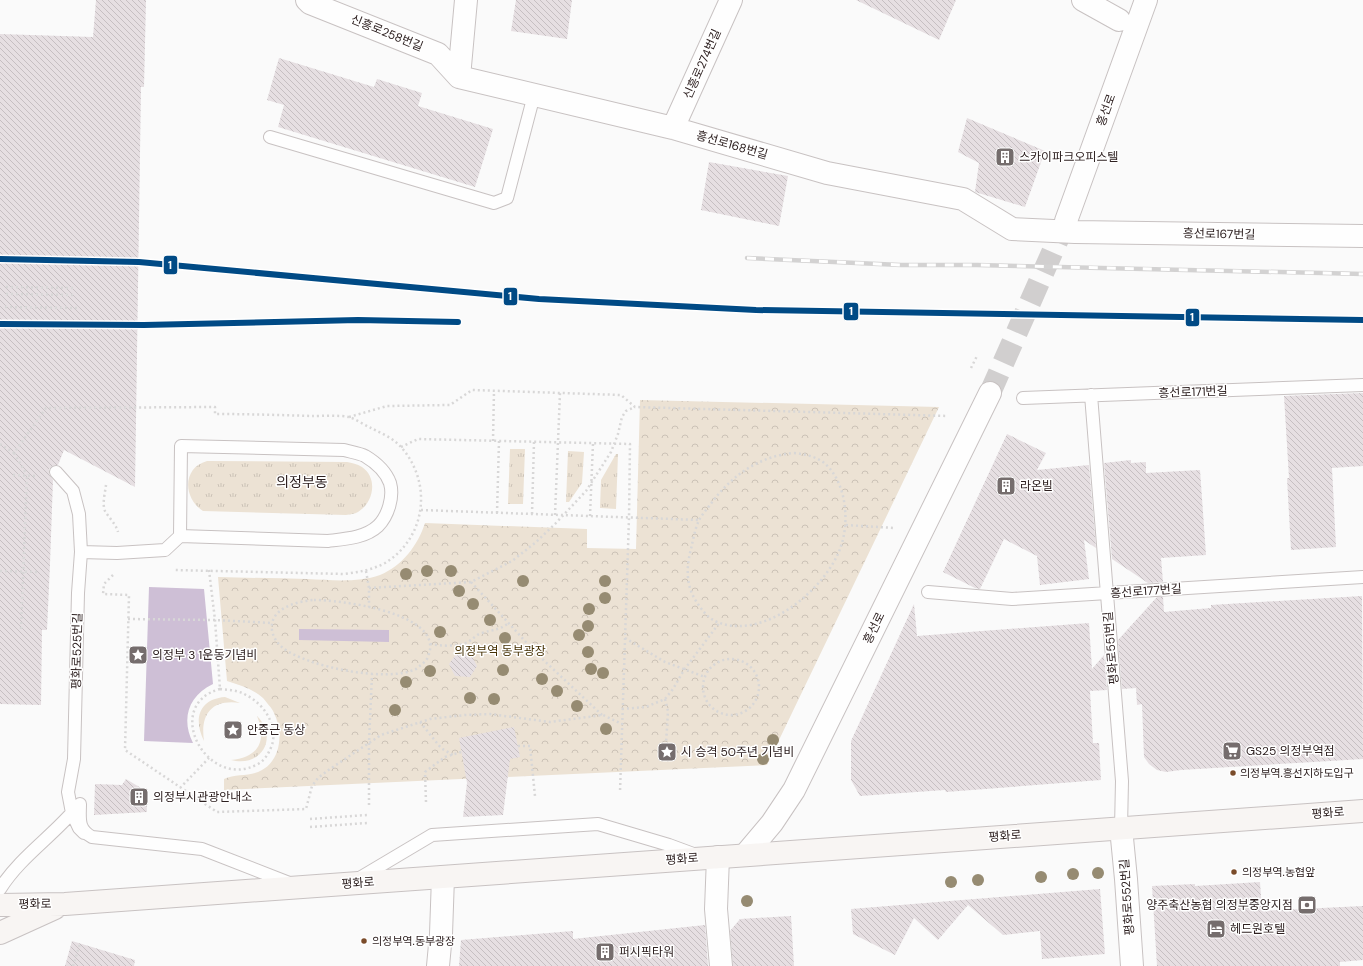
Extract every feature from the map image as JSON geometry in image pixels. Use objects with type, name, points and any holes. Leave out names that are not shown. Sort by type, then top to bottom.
[{"type":"main road","name":"평화로","points":[[0,904],[65,904],[1363,811]]},
{"type":"main road","points":[[0,933],[65,904]]},
{"type":"street","name":"신흥로258번길","points":[[306,0],[310,3],[438,54],[459,77]]},
{"type":"street","points":[[459,77],[466,0]]},
{"type":"street","name":"신흥로274번길","points":[[673,128],[731,0]]},
{"type":"street","points":[[1082,0],[1119,20]]},
{"type":"street","name":"흥선로","points":[[1070,226],[1146,0]]},
{"type":"street","name":"흥선로168번길","points":[[459,77],[673,128],[827,173],[963,199],[1012,229],[1070,226]]},
{"type":"street","name":"흥선로167번길","points":[[1070,226],[1363,236]]},
{"type":"street","name":"흥선로","points":[[745,855],[772,823],[794,790],[990,393]]},
{"type":"street","name":"평화로552번길","points":[[1121,828],[1132,966]]},
{"type":"street","points":[[711,857],[721,966]]},
{"type":"street","points":[[438,966],[441,934],[443,876]]},
{"type":"lane","points":[[270,137],[494,203],[507,198],[534,95]]},
{"type":"lane","name":"흥선로171번길","points":[[1023,398],[1363,385]]},
{"type":"lane","name":"평화로551번길","points":[[1091,395],[1122,781],[1121,828]]},
{"type":"lane","points":[[81,552],[117,553],[165,550],[180,536],[328,541],[351,539],[367,533],[378,526],[386,516],[391,500],[390,483],[380,467],[369,459],[344,450],[181,446],[180,536]]},
{"type":"lane","name":"평화로525번길","points":[[60,477],[73,492],[79,514],[81,552],[78,593],[74,759],[68,792],[72,813],[79,828],[84,833],[92,837],[202,850],[300,887]]},
{"type":"lane","name":"흥선로177번길","points":[[928,592],[1012,599],[1363,577]]},
{"type":"lane","points":[[51,834],[62,813],[68,792]]},
{"type":"lane","points":[[0,890],[26,857],[72,813]]},
{"type":"lane","points":[[351,883],[432,836],[598,824],[711,857]]},
{"type":"path","points":[[6,288],[76,288]]},
{"type":"path","points":[[6,294],[76,295]]},
{"type":"path","points":[[6,307],[77,308]]},
{"type":"path","points":[[971,368],[977,356]]},
{"type":"path","points":[[14,453],[46,408],[215,408],[215,414],[349,417],[387,406],[450,405],[472,390],[621,395],[635,407]]},
{"type":"path","points":[[493,441],[494,391]]},
{"type":"path","points":[[555,515],[560,393]]},
{"type":"path","points":[[369,588],[471,582],[512,561],[535,543],[569,510],[593,482],[611,452],[618,434],[622,417],[626,411],[635,407],[948,416]]},
{"type":"path","points":[[171,570],[344,574],[366,571],[385,563],[400,550],[415,532],[421,510],[421,492],[418,477],[411,461],[401,447],[390,438],[349,417]]},
{"type":"path","points":[[401,447],[418,439],[630,444],[620,792]]},
{"type":"path","points":[[497,513],[499,441]]},
{"type":"path","points":[[532,514],[534,442]]},
{"type":"path","points":[[590,516],[594,443]]},
{"type":"path","points":[[0,444],[14,453],[27,475],[21,629]]},
{"type":"path","points":[[794,453],[809,455],[822,462],[834,475],[838,483],[844,502],[846,525],[841,547],[827,572],[810,592],[799,602],[779,615],[759,622],[735,626],[715,620],[705,613],[691,593],[688,581],[689,556],[700,520],[718,494],[742,472],[767,458],[794,453]]},
{"type":"path","points":[[13,475],[41,476]]},
{"type":"path","points":[[106,485],[105,511],[117,527],[118,539]]},
{"type":"path","points":[[421,510],[700,520]]},
{"type":"path","points":[[846,525],[894,528]]},
{"type":"path","points":[[209,570],[215,620],[220,689]]},
{"type":"path","points":[[0,571],[37,572]]},
{"type":"path","points":[[366,571],[369,588],[369,607]]},
{"type":"path","points":[[116,574],[104,584],[103,594],[129,595],[125,750],[217,812],[306,809],[312,786],[318,778],[345,758],[381,735],[430,719],[490,714],[550,722],[603,715]]},
{"type":"path","points":[[471,582],[536,653],[603,715],[622,724]]},
{"type":"path","points":[[329,600],[369,607],[389,612],[407,619],[420,627],[428,637],[430,644],[427,659],[415,669],[393,673],[372,674],[350,672],[300,657],[283,648],[274,635],[272,623],[274,617],[288,606],[303,601],[329,600]]},
{"type":"path","points":[[128,619],[215,620],[272,623]]},
{"type":"path","points":[[622,709],[646,707],[665,699],[673,689],[684,670],[720,622]]},
{"type":"path","points":[[430,644],[459,644],[468,642],[483,632],[496,631],[509,623]]},
{"type":"path","points":[[625,638],[665,662],[704,677]]},
{"type":"path","points":[[732,658],[738,659],[747,663],[754,670],[758,679],[758,696],[753,705],[746,711],[735,715],[725,715],[716,712],[709,705],[704,696],[704,677],[713,664],[732,658]]},
{"type":"path","points":[[370,805],[369,743],[372,674]]},
{"type":"path","points":[[220,689],[233,690],[246,695],[257,702],[270,719],[273,727],[273,742],[265,759],[247,769],[232,769],[220,766],[209,758],[198,745],[193,733],[192,720],[194,710],[200,700],[208,693],[220,689]]},
{"type":"path","points":[[665,699],[668,711],[666,744]]},
{"type":"path","points":[[420,722],[441,748],[453,755]]},
{"type":"path","points":[[518,746],[530,746],[535,796]]},
{"type":"path","points":[[426,802],[425,772],[445,757],[462,752]]},
{"type":"path","points":[[180,788],[209,758]]},
{"type":"path","points":[[310,819],[367,815]]},
{"type":"path","points":[[310,827],[367,823]]},
{"type":"path","points":[[73,966],[80,944]]},
{"type":"green space","name":"의정부역 동부광장","points":[[640,400],[939,407],[767,765],[224,790],[224,779],[257,772],[269,765],[277,752],[279,744],[279,728],[274,713],[263,698],[251,690],[227,681],[218,577],[344,580],[371,578],[388,571],[408,554],[418,539],[425,523],[587,529],[587,548],[636,549]]},
{"type":"green space","points":[[510,449],[525,449],[523,504],[508,504]]},
{"type":"green space","points":[[568,451],[584,452],[582,483],[569,502],[566,502]]},
{"type":"green space","points":[[616,454],[618,454],[616,509],[600,508],[601,480]]},
{"type":"green space","points":[[207,461],[347,462],[362,467],[367,472],[372,483],[371,496],[368,502],[357,513],[346,515],[203,511],[192,499],[188,484],[189,476],[193,470]]},
{"type":"green space","points":[[225,697],[240,703],[222,703],[210,710],[204,723],[204,741],[199,725],[201,712],[204,706],[209,702]]},
{"type":"green space","points":[[257,716],[266,733],[264,749],[251,760],[231,760],[248,755],[258,746],[261,740],[261,733]]},
{"type":"shaded area","points":[[149,587],[204,589],[213,684],[204,689],[198,695],[189,709],[187,717],[189,734],[193,743],[144,741]]},
{"type":"shaded area","points":[[299,629],[389,630],[389,642],[299,640]]},
{"type":"building","points":[[96,0],[146,0],[144,87],[141,87],[135,487],[64,450],[58,465],[54,465],[49,469],[49,474],[53,480],[47,630],[42,630],[41,705],[0,704],[0,34],[93,37]]},
{"type":"building","points":[[516,0],[572,0],[567,39],[511,31]]},
{"type":"building","points":[[856,0],[956,0],[939,40]]},
{"type":"building","points":[[279,58],[374,87],[377,79],[422,93],[418,106],[493,129],[475,187],[278,127],[284,105],[267,100]]},
{"type":"building","name":"스카이파크오피스텔","points":[[967,118],[1045,151],[1025,207],[975,192],[979,163],[958,152]]},
{"type":"building","points":[[709,162],[788,176],[779,226],[701,210]]},
{"type":"building","points":[[1363,393],[1363,466],[1332,468],[1336,547],[1291,550],[1287,478],[1289,478],[1284,396]]},
{"type":"building","points":[[1007,434],[1046,453],[1037,470],[1089,465],[1096,548],[1084,540],[1089,579],[1040,585],[1037,556],[1004,539],[980,589],[943,572]]},
{"type":"building","points":[[1131,460],[1131,463],[1146,462],[1146,473],[1200,470],[1206,555],[1161,558],[1163,582],[1148,583],[1112,559],[1104,463]]},
{"type":"building","points":[[1362,596],[1363,759],[1166,772],[1157,770],[1149,764],[1144,757],[1142,704],[1137,705],[1136,688],[1122,689],[1118,640],[1157,597],[1163,597],[1164,612],[1211,608],[1211,605]]},
{"type":"building","points":[[914,604],[917,636],[1089,623],[1092,669],[1104,655],[1107,690],[1090,691],[1093,743],[1099,743],[1101,780],[946,792],[945,790],[860,796],[851,780],[851,741]]},
{"type":"building","points":[[457,653],[471,654],[477,666],[470,677],[455,676],[449,664]]},
{"type":"building","points":[[514,727],[520,757],[510,759],[503,815],[463,817],[467,783],[459,738]]},
{"type":"building","points":[[126,779],[146,791],[147,812],[94,815],[95,784],[122,785]]},
{"type":"building","points":[[1260,882],[1262,911],[1363,906],[1363,960],[1340,962],[1340,966],[1157,966],[1152,886],[1195,884],[1195,886]]},
{"type":"building","points":[[1100,889],[1105,954],[1042,959],[1040,931],[1003,935],[968,905],[938,940],[914,918],[895,955],[853,934],[851,909]]},
{"type":"building","points":[[791,916],[794,966],[733,966],[730,931],[740,919]]},
{"type":"building","points":[[705,925],[708,966],[459,966],[461,940],[573,931],[573,939]]},
{"type":"building","points":[[72,941],[135,960],[134,966],[65,966]]},
{"type":"tunnel","points":[[990,393],[1066,221]]},
{"type":"railway","points":[[747,258],[901,265],[977,265],[1363,274]]},
{"type":"transit line","name":"1","points":[[0,259],[139,262],[539,299],[756,310],[1363,320]]},
{"type":"transit line","name":"1","points":[[0,324],[144,325],[358,320],[458,322]]},
{"type":"place","name":"스카이파크오피스텔","points":[[1005,157]]},
{"type":"place","name":"라온빌","points":[[1006,486]]},
{"type":"place","name":"의정부 3 1운동기념비","points":[[138,655]]},
{"type":"place","name":"안중근 동상","points":[[233,730]]},
{"type":"place","name":"GS25 의정부역점","points":[[1232,751]]},
{"type":"place","name":"시 승격 50주년 기념비","points":[[667,752]]},
{"type":"place","name":"의정부역.흥선지하도입구","points":[[1233,773]]},
{"type":"place","name":"의정부시관광안내소","points":[[139,797]]},
{"type":"place","name":"의정부역.농협앞","points":[[1234,872]]},
{"type":"place","name":"양주축산농협 의정부중앙지점","points":[[1307,905]]},
{"type":"place","name":"헤드원호텔","points":[[1216,929]]},
{"type":"place","name":"의정부역.동부광장","points":[[364,941]]},
{"type":"place","name":"퍼시픽타워","points":[[605,952]]},
{"type":"district","name":"의정부동","points":[[302,482]]}]
